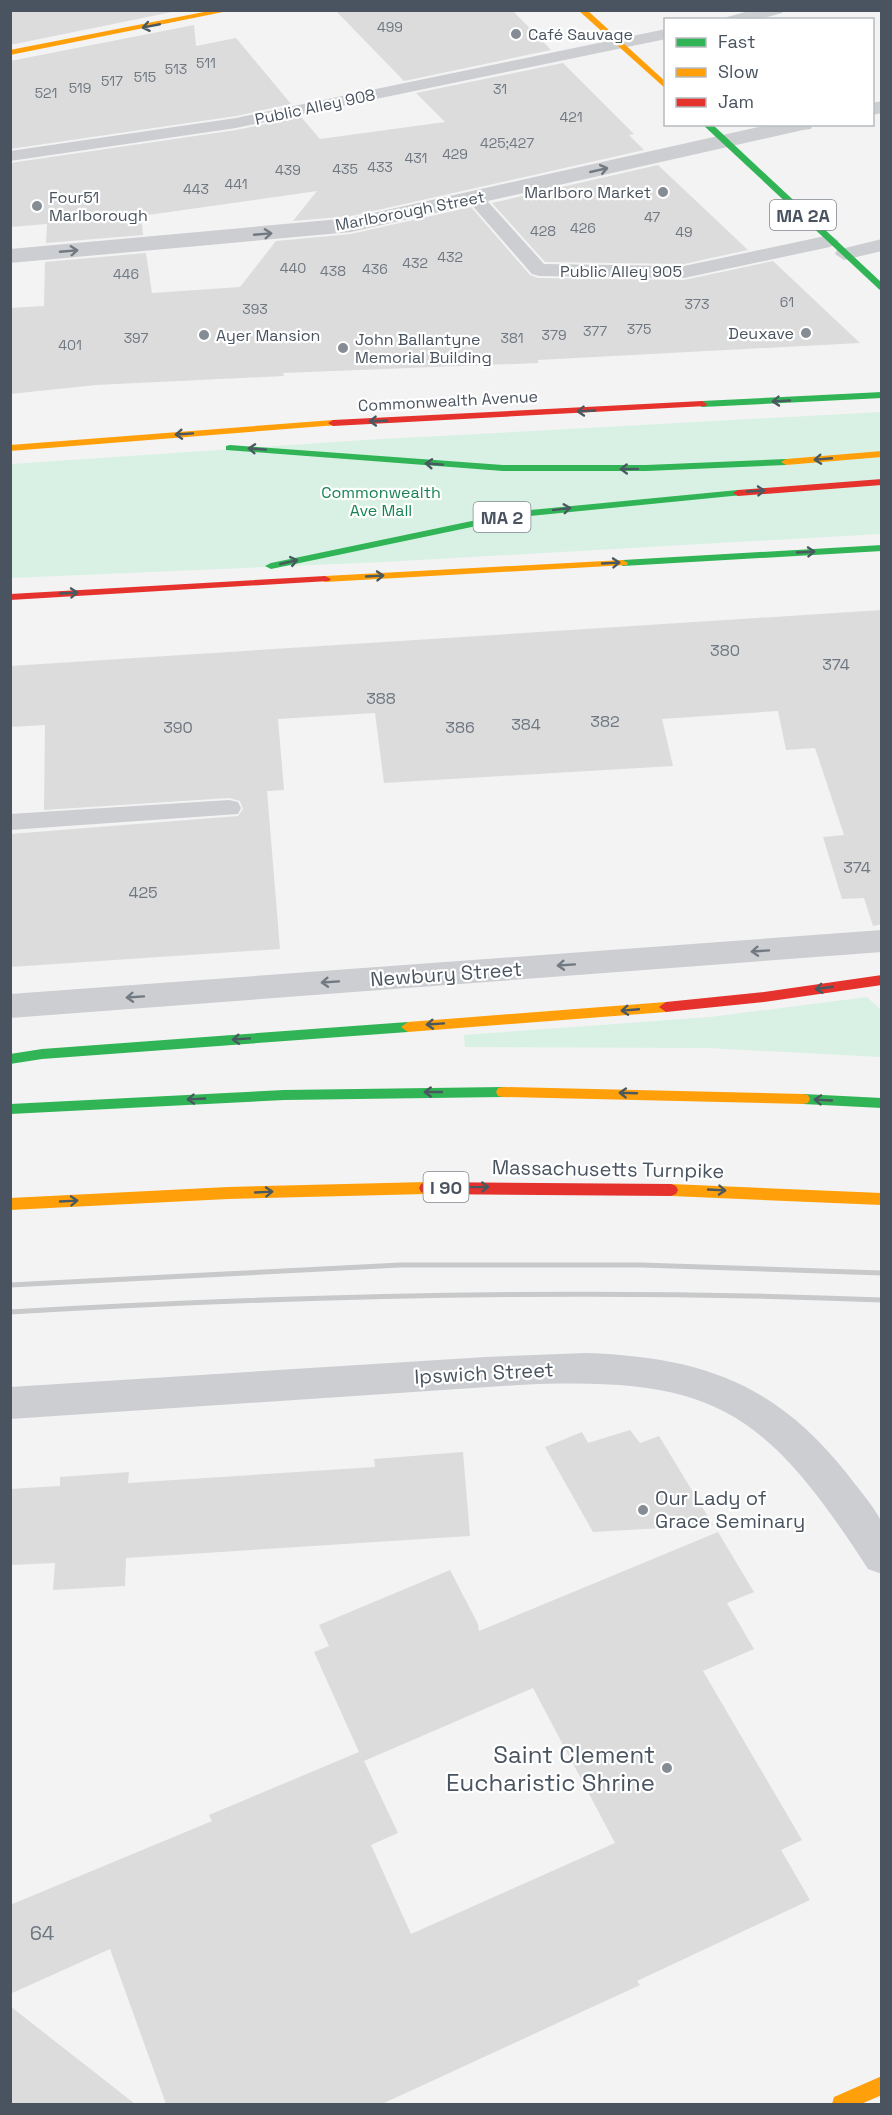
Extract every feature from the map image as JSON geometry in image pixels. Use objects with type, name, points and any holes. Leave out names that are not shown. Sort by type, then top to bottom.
[{"type":"main road","points":[[10,53],[229,10]]},
{"type":"main road","points":[[582,10],[664,85]]},
{"type":"main road","name":"MA 2A","points":[[708,126],[882,289]]},
{"type":"main road","name":"Commonwealth Avenue","points":[[13,447],[302,425],[882,395]]},
{"type":"main road","name":"Commonwealth Avenue","points":[[13,447],[239,448],[432,464],[543,469],[719,466],[882,454]]},
{"type":"main road","name":"MA 2","points":[[10,597],[128,590],[216,578],[443,528],[518,515],[681,496],[882,482]]},
{"type":"main road","points":[[128,590],[882,548]]},
{"type":"main road","points":[[10,1059],[42,1054],[654,1008],[764,997],[882,980]]},
{"type":"main road","points":[[10,1109],[223,1098],[429,1092],[615,1092],[882,1103]]},
{"type":"main road","name":"Massachusetts Turnpike","points":[[10,1204],[290,1190],[490,1186],[691,1189],[882,1199]]},
{"type":"main road","points":[[841,2104],[882,2085]]},
{"type":"street","name":"Marlborough Street","points":[[10,256],[351,225],[476,199],[794,126]]},
{"type":"street","name":"Newbury Street","points":[[10,1006],[882,941]]},
{"type":"street","name":"Ipswich Street","points":[[10,1403],[518,1370],[644,1370],[678,1377],[716,1389],[748,1405],[778,1427],[837,1491],[882,1557]]},
{"type":"lane","points":[[742,18],[776,10]]},
{"type":"lane","name":"Public Alley 908","points":[[10,156],[236,123],[664,34]]},
{"type":"lane","name":"Public Alley 905","points":[[476,199],[539,270],[684,272],[830,241]]},
{"type":"lane","points":[[844,254],[882,245]]},
{"type":"lane","points":[[10,822],[229,808]]},
{"type":"green space","name":"Commonwealth Ave Mall","points":[[881,412],[881,534],[383,562],[11,578],[11,464],[365,440]]},
{"type":"green space","points":[[867,997],[881,1010],[881,1057],[709,1048],[465,1047],[464,1035],[710,1017]]},
{"type":"building","points":[[10,10],[182,10],[10,45]]},
{"type":"building","points":[[335,10],[512,10],[551,50],[404,81]]},
{"type":"building","points":[[194,25],[196,46],[236,38],[291,104],[236,116],[10,149],[10,61]]},
{"type":"building","points":[[563,63],[634,134],[629,135],[644,150],[351,216],[293,221],[317,191],[141,216],[143,235],[46,243],[47,224],[10,227],[10,163],[236,130],[301,117],[320,139],[445,122],[416,93]]},
{"type":"building","points":[[658,165],[748,250],[684,264],[545,262],[492,203]]},
{"type":"building","points":[[471,207],[530,275],[538,278],[684,280],[773,261],[860,343],[538,360],[538,363],[283,373],[284,376],[96,385],[10,394],[10,308],[44,306],[45,262],[146,253],[152,293],[240,287],[276,241],[351,234]]},
{"type":"building","points":[[882,610],[882,924],[873,926],[864,898],[842,899],[823,837],[844,835],[815,748],[786,750],[778,711],[662,719],[673,766],[384,783],[375,713],[278,719],[284,790],[267,791],[280,949],[10,967],[10,834],[238,816],[243,809],[240,801],[229,798],[44,810],[45,725],[10,727],[10,666]]},
{"type":"building","points":[[630,1430],[640,1443],[659,1436],[713,1525],[593,1532],[545,1447],[582,1432],[588,1443]]},
{"type":"building","points":[[463,1452],[470,1536],[126,1558],[125,1586],[53,1590],[55,1563],[10,1565],[10,1489],[60,1486],[60,1477],[129,1472],[128,1483],[375,1467],[374,1459]]},
{"type":"building","points":[[718,1532],[754,1592],[727,1603],[754,1649],[703,1671],[802,1840],[781,1850],[810,1900],[637,1981],[640,1985],[382,2104],[166,2104],[110,1949],[10,1994],[10,1905],[212,1821],[209,1815],[359,1752],[314,1652],[329,1646],[319,1625],[450,1570],[478,1624],[479,1631]],"holes":[[[533,1688],[615,1843],[411,1934],[371,1845],[398,1833],[364,1761]]]},
{"type":"building","points":[[10,2006],[135,2104],[10,2104]]},
{"type":"railway","points":[[10,1285],[400,1265],[641,1265],[882,1273]]},
{"type":"railway","points":[[10,1312],[228,1301],[446,1295],[664,1294],[882,1300]]},
{"type":"traffic: fast","points":[[708,126],[882,289]]},
{"type":"traffic: fast","points":[[702,404],[882,395]]},
{"type":"traffic: fast","points":[[230,448],[503,468],[646,468],[786,462]]},
{"type":"traffic: fast","points":[[271,566],[520,514],[738,493]]},
{"type":"traffic: fast","points":[[623,563],[882,548]]},
{"type":"traffic: fast","points":[[10,1059],[42,1054],[408,1027]]},
{"type":"traffic: fast","points":[[10,1109],[284,1095],[503,1092]]},
{"type":"traffic: fast","points":[[803,1099],[882,1103]]},
{"type":"traffic: slow","points":[[10,53],[229,10]]},
{"type":"traffic: slow","points":[[582,10],[664,85]]},
{"type":"traffic: slow","points":[[10,448],[333,423]]},
{"type":"traffic: slow","points":[[786,462],[882,454]]},
{"type":"traffic: slow","points":[[325,579],[623,563]]},
{"type":"traffic: slow","points":[[408,1027],[666,1007]]},
{"type":"traffic: slow","points":[[503,1092],[803,1099]]},
{"type":"traffic: slow","points":[[10,1204],[228,1193],[426,1188]]},
{"type":"traffic: slow","points":[[671,1190],[882,1199]]},
{"type":"traffic: slow","points":[[841,2104],[882,2085]]},
{"type":"traffic: jam","points":[[333,423],[702,404]]},
{"type":"traffic: jam","points":[[738,493],[882,482]]},
{"type":"traffic: jam","points":[[10,597],[325,579]]},
{"type":"traffic: jam","points":[[666,1007],[764,997],[882,980]]},
{"type":"traffic: jam","points":[[426,1188],[671,1190]]},
{"type":"place","name":"Café Sauvage","points":[[516,34]]},
{"type":"place","name":"Marlboro Market","points":[[663,192]]},
{"type":"place","name":"Four51 Marlborough","points":[[37,206]]},
{"type":"place","name":"Deuxave","points":[[806,333]]},
{"type":"place","name":"Ayer Mansion","points":[[204,335]]},
{"type":"place","name":"John Ballantyne Memorial Building","points":[[343,348]]},
{"type":"place","name":"Our Lady of Grace Seminary","points":[[643,1510]]},
{"type":"place","name":"Saint Clement Eucharistic Shrine","points":[[667,1768]]}]
